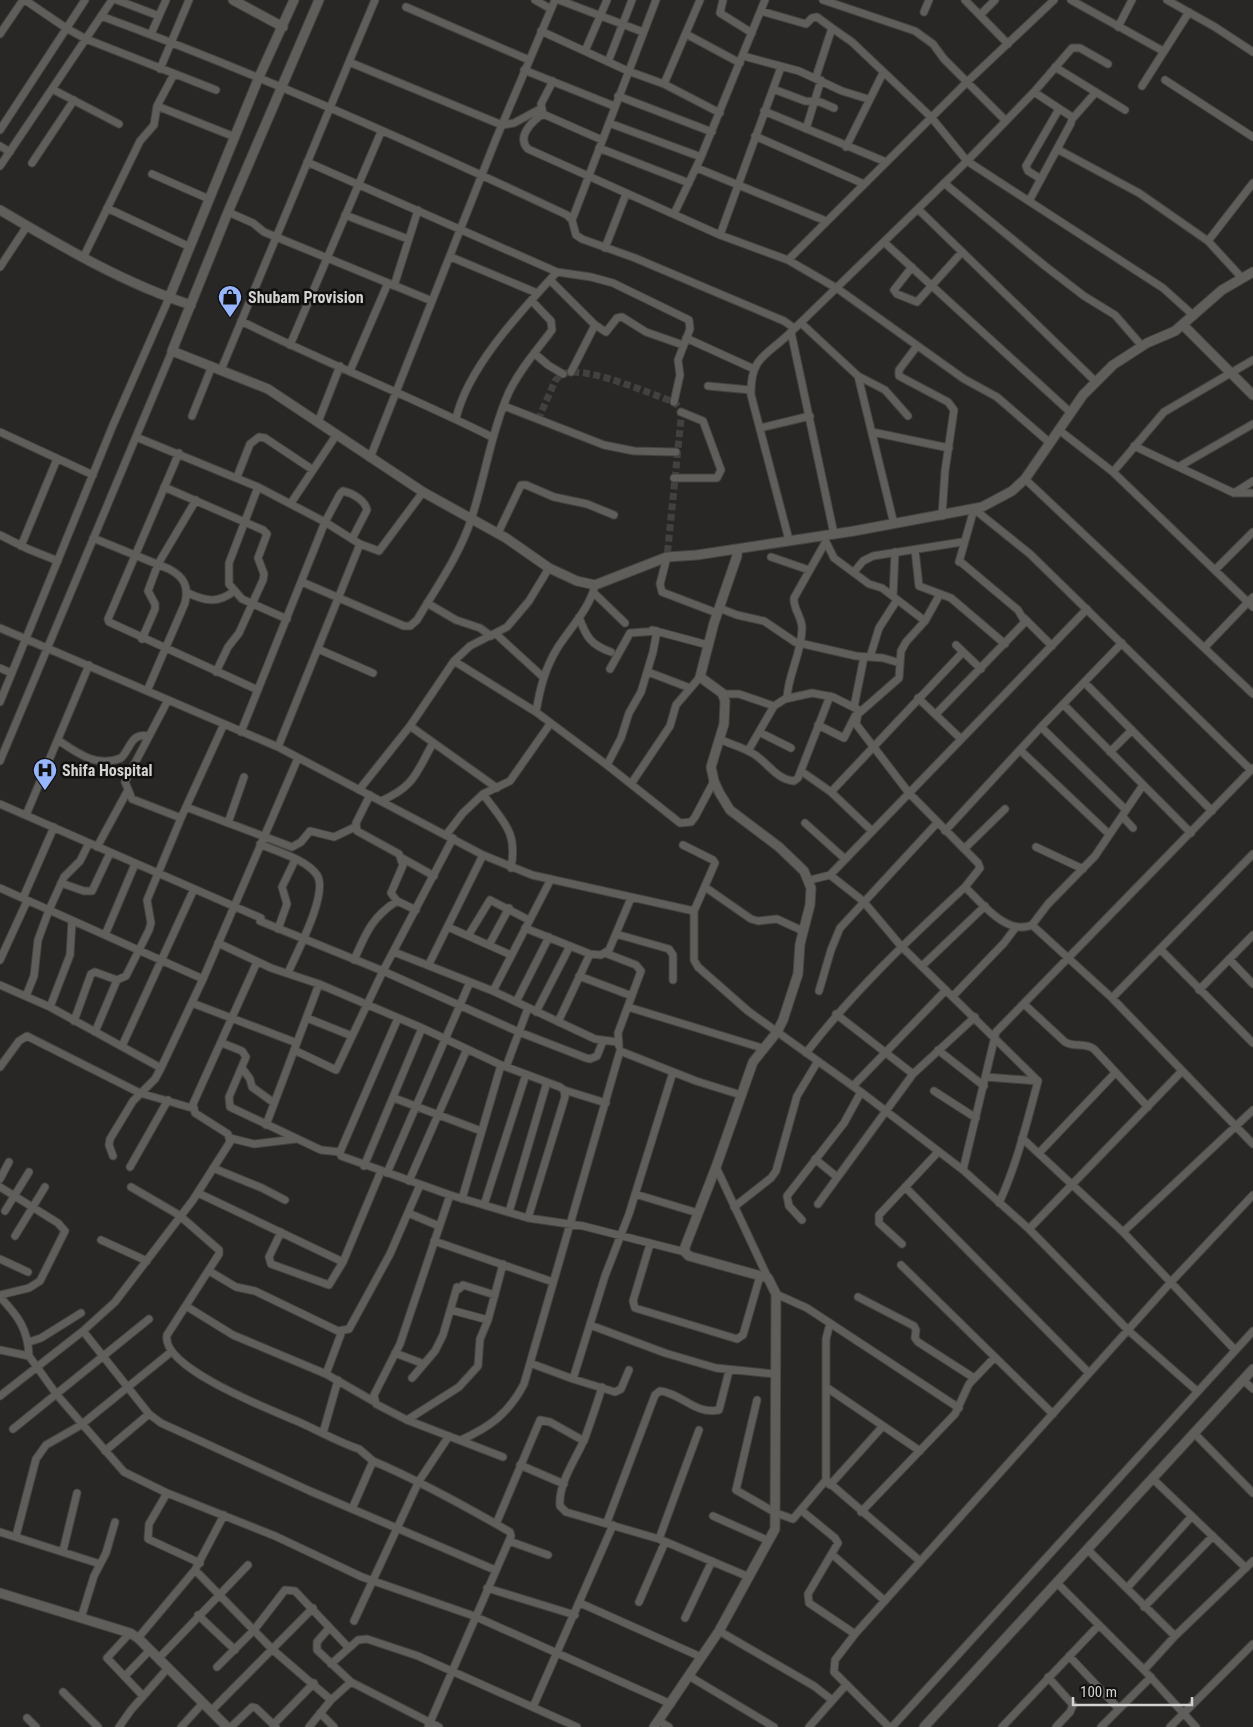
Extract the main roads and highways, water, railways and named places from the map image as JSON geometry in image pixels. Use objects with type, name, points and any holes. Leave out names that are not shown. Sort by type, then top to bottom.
[{"type":"tunnel","points":[[538,420],[555,381],[558,377],[569,372],[596,375],[637,388],[676,404],[680,410],[681,419],[667,557]]},
{"type":"place","name":"Shubam Provision","points":[[230,318]]},
{"type":"place","name":"Shifa Hospital","points":[[45,791]]}]
